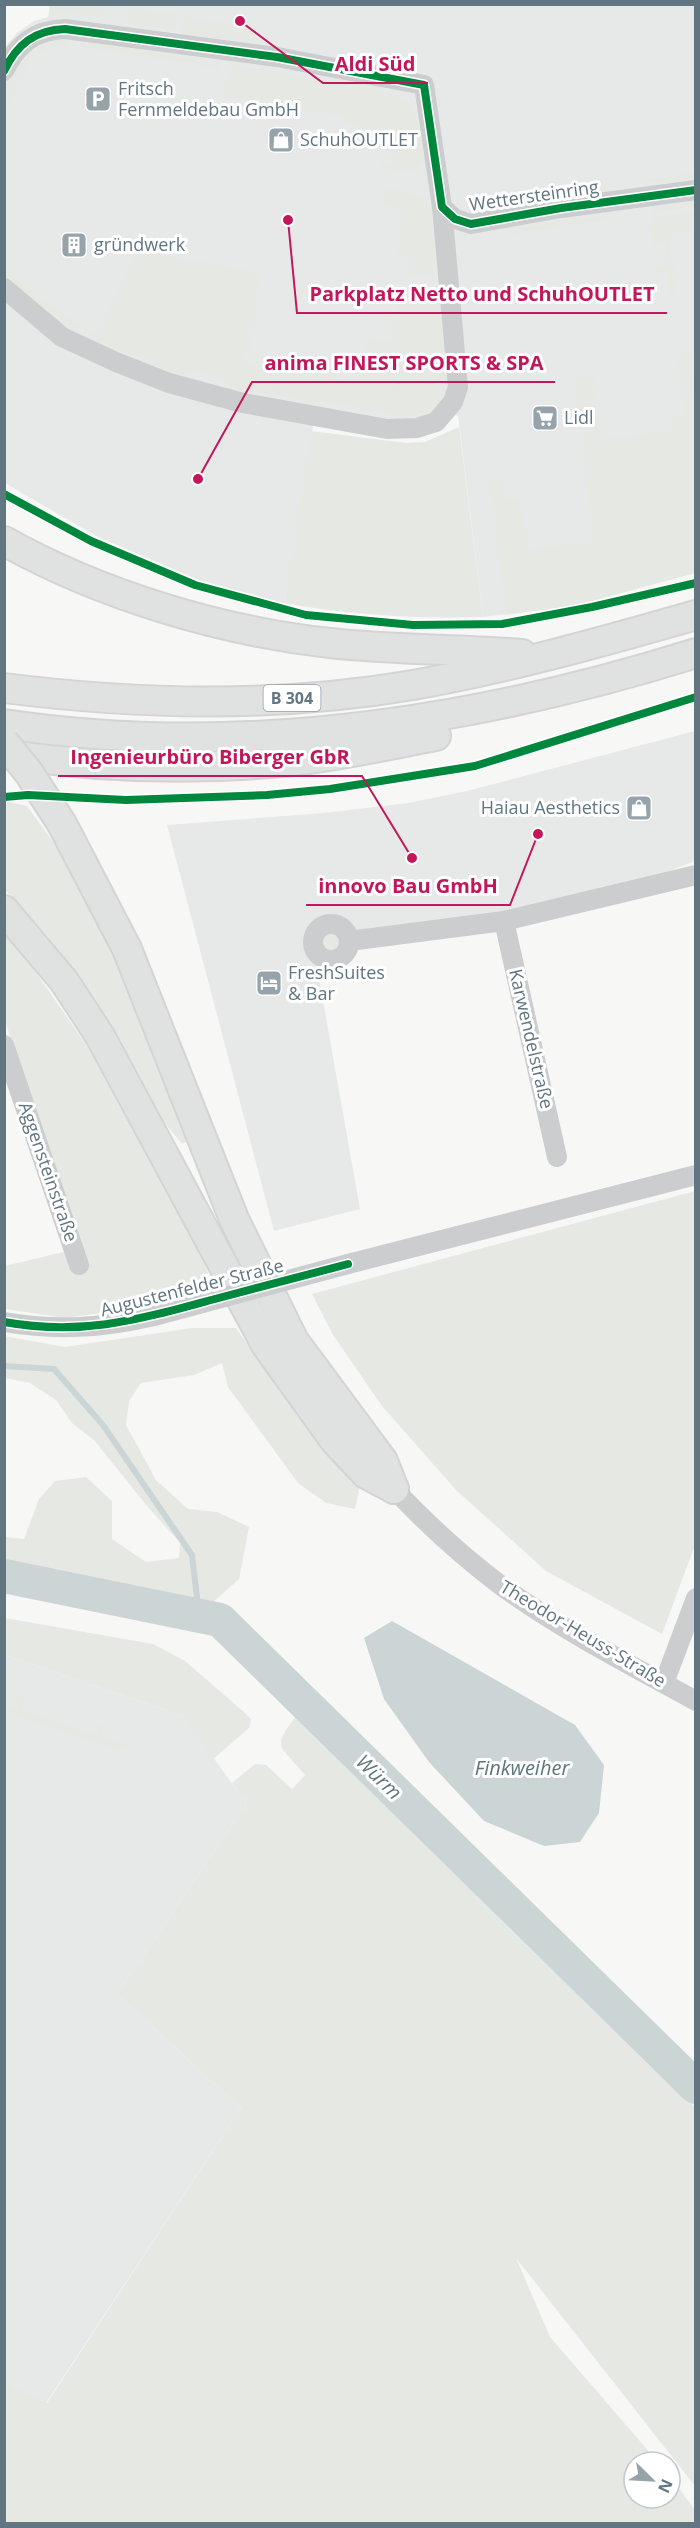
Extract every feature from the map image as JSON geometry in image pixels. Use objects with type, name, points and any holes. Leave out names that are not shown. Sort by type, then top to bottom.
[{"type":"highway","points":[[4,542],[83,579],[130,596],[213,622],[277,636],[332,644],[467,649],[554,656]]},
{"type":"highway","name":"B 304","points":[[4,687],[115,699],[268,700],[411,685],[554,656],[696,615]]},
{"type":"highway","name":"B 304","points":[[4,724],[136,736],[271,735],[398,723],[537,697],[696,653]]},
{"type":"highway","points":[[4,754],[71,764],[148,768],[214,767],[292,761],[476,729],[537,697]]},
{"type":"highway","points":[[4,742],[29,773],[62,824],[127,949],[234,1219],[294,1341],[383,1461],[394,1489]]},
{"type":"highway","points":[[4,910],[64,981],[100,1036],[266,1345],[335,1441],[366,1474],[394,1489]]},
{"type":"street","points":[[4,71],[21,44],[51,30],[78,30],[277,57],[424,85],[442,207],[458,387],[453,402],[436,422],[417,428],[387,429],[243,403],[160,379],[62,337],[4,288]]},
{"type":"street","name":"Wettersteinring","points":[[442,207],[455,219],[471,224],[561,208],[696,190]]},
{"type":"street","points":[[349,940],[504,921],[696,875]]},
{"type":"street","name":"Karwendelstraße","points":[[504,921],[557,1157]]},
{"type":"street","name":"Aggensteinstraße","points":[[4,1045],[79,1265]]},
{"type":"street","name":"Augustenfelder Straße","points":[[4,1322],[63,1329],[87,1328],[154,1316],[696,1175]]},
{"type":"street","name":"Theodor-Heuss-Straße","points":[[394,1489],[452,1544],[500,1584],[546,1615],[696,1701]]},
{"type":"street","points":[[664,1683],[696,1598]]},
{"type":"shaded area","points":[[50,4],[107,5],[105,19],[68,13],[49,17]]},
{"type":"shaded area","points":[[50,5],[695,5],[695,573],[573,606],[483,617],[458,415],[387,423],[315,414],[284,603],[199,580],[96,536],[5,483],[5,47],[18,32],[34,21],[48,17]]},
{"type":"shaded area","points":[[129,7],[177,15],[175,31],[127,23]]},
{"type":"shaded area","points":[[185,16],[252,27],[249,43],[182,32]]},
{"type":"shaded area","points":[[68,38],[67,45],[52,48],[32,60],[19,80],[5,117],[9,88],[21,64],[41,46]]},
{"type":"shaded area","points":[[83,40],[220,63],[220,69],[82,47]]},
{"type":"shaded area","points":[[230,64],[390,91],[401,97],[414,111],[418,119],[425,159],[416,169],[410,171],[378,167],[379,163],[390,165],[395,132],[346,124],[346,117],[223,98]]},
{"type":"shaded area","points":[[695,172],[695,177],[658,183],[650,182],[648,179]]},
{"type":"shaded area","points":[[610,184],[603,192],[574,196],[569,190]]},
{"type":"shaded area","points":[[386,189],[402,191],[428,201],[437,264],[428,275],[410,276],[409,258],[396,255],[403,209],[383,206]]},
{"type":"shaded area","points":[[556,192],[552,199],[508,206],[507,200]]},
{"type":"shaded area","points":[[502,200],[503,207],[487,210],[470,210],[460,206]]},
{"type":"shaded area","points":[[695,200],[695,207],[651,214],[657,206]]},
{"type":"shaded area","points":[[695,210],[695,230],[670,233],[676,292],[669,294],[667,272],[655,272],[655,267],[666,266],[664,244],[653,245],[650,218]]},
{"type":"shaded area","points":[[607,214],[616,219],[564,227],[563,221]]},
{"type":"shaded area","points":[[559,221],[560,228],[511,235],[517,228]]},
{"type":"shaded area","points":[[137,250],[259,272],[253,329],[249,329],[248,338],[252,339],[250,351],[245,350],[244,363],[361,380],[368,338],[390,341],[400,293],[418,295],[436,301],[443,310],[448,369],[442,397],[434,408],[414,416],[402,416],[232,387],[221,378],[192,372],[186,376],[112,347],[65,323],[24,291],[5,272],[4,263],[48,304],[98,335]]},
{"type":"shaded area","points":[[695,351],[695,370],[691,371],[696,422],[695,573],[573,606],[505,615],[490,480],[502,478],[505,498],[521,497],[527,548],[594,542],[575,377],[593,376],[601,439],[672,430],[671,417],[685,416],[677,353]]},
{"type":"shaded area","points":[[459,427],[483,617],[383,615],[334,611],[284,603],[311,431],[406,443],[425,442]]},
{"type":"shaded area","points":[[695,731],[695,861],[608,895],[470,926],[313,944],[360,1209],[274,1231],[167,825],[324,813],[408,803],[467,791]]},
{"type":"shaded area","points":[[4,801],[27,806],[61,853],[113,943],[190,1140],[182,1144],[164,1122],[95,1003],[18,903],[5,890]]},
{"type":"shaded area","points":[[331,930],[340,934],[344,943],[340,952],[331,956],[322,952],[318,943],[322,934]]},
{"type":"shaded area","points":[[4,932],[16,944],[115,1086],[190,1230],[208,1273],[192,1291],[151,1306],[65,1318],[5,1309],[5,1266],[80,1248],[5,1021]]},
{"type":"shaded area","points":[[695,1191],[695,1545],[662,1634],[546,1571],[456,1490],[382,1406],[333,1335],[312,1294]]},
{"type":"shaded area","points":[[192,1328],[236,1328],[294,1410],[360,1485],[355,1509],[326,1503],[298,1483],[228,1387],[222,1363],[194,1375],[141,1383],[129,1401],[126,1425],[156,1480],[188,1509],[217,1512],[249,1527],[239,1579],[199,1615],[5,1576],[5,1537],[24,1539],[39,1499],[55,1481],[86,1477],[112,1501],[112,1539],[146,1562],[179,1558],[180,1543],[94,1440],[72,1423],[56,1400],[30,1383],[5,1378],[4,1336],[65,1347]]},
{"type":"shaded area","points":[[5,1618],[153,1644],[185,1661],[245,1713],[251,1719],[249,1728],[213,1759],[183,1716],[5,1655]]},
{"type":"shaded area","points":[[5,1655],[183,1716],[247,1804],[117,1994],[241,2108],[46,2403],[5,2381]]},
{"type":"shaded area","points":[[20,1695],[26,1697],[22,1710],[95,1735],[100,1722],[106,1724],[101,1737],[128,1746],[120,1751],[5,1711],[5,1704],[16,1707]]},
{"type":"shaded area","points":[[299,1712],[695,2107],[695,2486],[682,2469],[682,2450],[667,2450],[516,2258],[550,2337],[648,2450],[622,2450],[622,2510],[682,2510],[682,2492],[695,2510],[695,2523],[5,2523],[5,2381],[47,2403],[241,2108],[117,1994],[247,1804],[232,1783],[255,1764],[266,1765],[292,1789],[305,1775],[281,1745],[284,1733]]},
{"type":"water","name":"Finkweiher","points":[[392,1621],[575,1725],[604,1765],[599,1813],[580,1842],[544,1846],[484,1821],[429,1762],[384,1699],[364,1638]]},
{"type":"waterway","points":[[4,1366],[54,1369],[103,1425],[192,1555],[199,1615]]},
{"type":"waterway","name":"Würm","points":[[4,1576],[220,1620],[696,2087]]},
{"type":"cycle path","points":[[4,71],[15,53],[28,40],[45,32],[65,29],[277,57],[424,85],[442,207],[455,219],[471,224],[561,208],[696,190]]},
{"type":"cycle path","points":[[4,494],[91,541],[195,585],[306,615],[413,625],[502,624],[592,607],[696,583]]},
{"type":"cycle path","points":[[4,797],[28,795],[126,800],[267,795],[330,789],[475,766],[696,697]]},
{"type":"cycle path","points":[[4,1322],[59,1327],[109,1324],[158,1314],[348,1264]]},
{"type":"place","name":"Aldi Süd","points":[[240,21]]},
{"type":"place","name":"Fritsch Fernmeldebau GmbH","points":[[98,99]]},
{"type":"place","name":"SchuhOUTLET","points":[[281,140]]},
{"type":"place","name":"Parkplatz Netto und SchuhOUTLET","points":[[288,220]]},
{"type":"place","name":"gründwerk","points":[[74,245]]},
{"type":"place","name":"Lidl","points":[[545,418]]},
{"type":"place","name":"anima FINEST SPORTS & SPA","points":[[198,479]]},
{"type":"place","name":"Haiau Aesthetics","points":[[639,808]]},
{"type":"place","name":"innovo Bau GmbH","points":[[538,834]]},
{"type":"place","name":"Ingenieurbüro Biberger GbR","points":[[412,858]]},
{"type":"place","name":"FreshSuites & Bar","points":[[269,983]]}]
